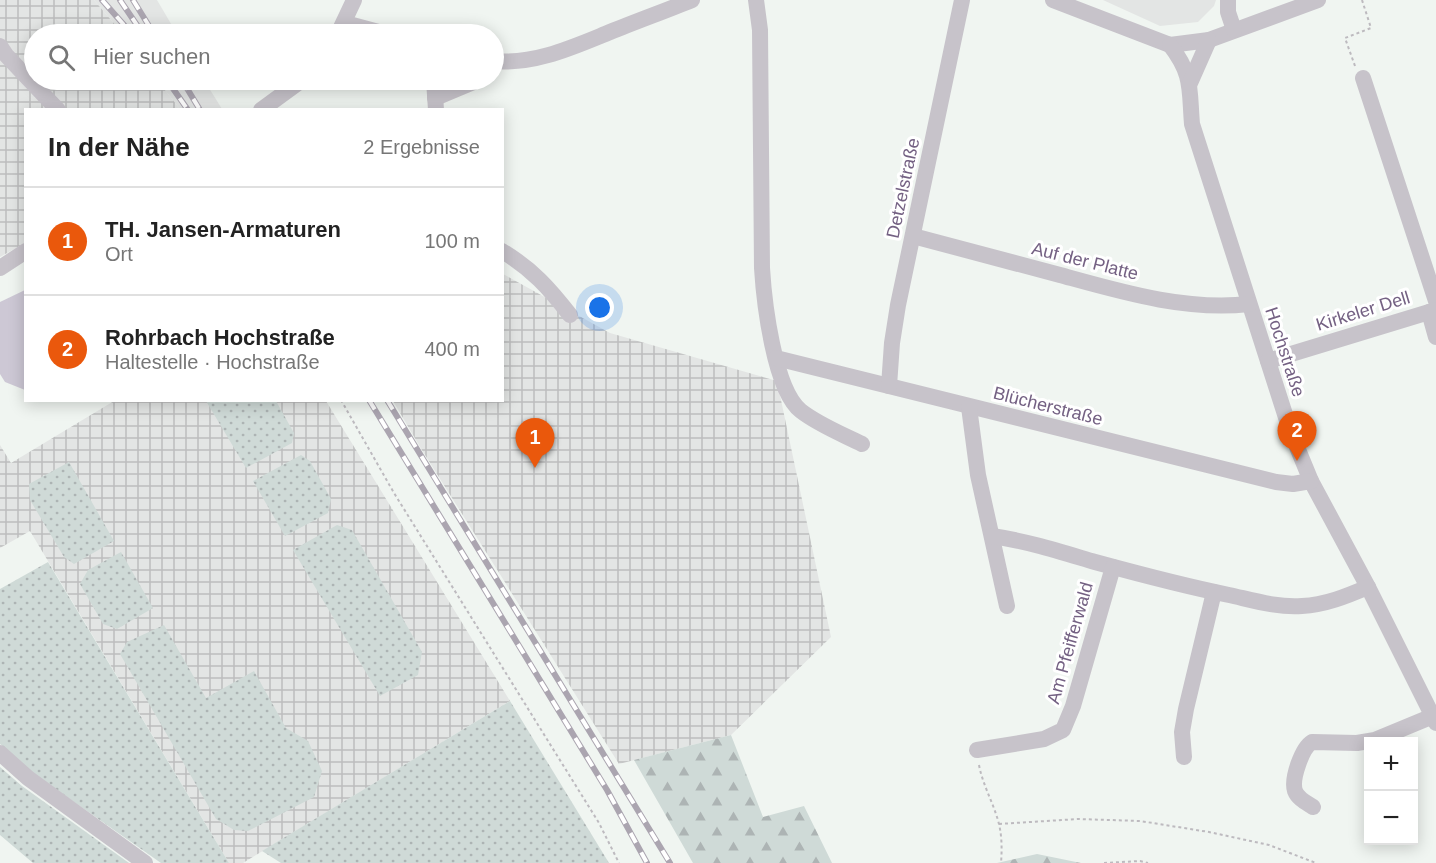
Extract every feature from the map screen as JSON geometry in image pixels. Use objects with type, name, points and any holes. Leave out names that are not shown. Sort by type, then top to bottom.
[{"type":"street","points":[[343,24],[354,0]]},
{"type":"street","points":[[504,62],[538,58],[692,0]]},
{"type":"street","points":[[756,0],[760,30],[762,267],[765,306],[776,358],[789,397],[800,410],[862,444]]},
{"type":"street","name":"Detzelstraße","points":[[889,386],[898,305],[962,0]]},
{"type":"street","points":[[1053,0],[1170,45],[1209,40],[1318,0]]},
{"type":"street","points":[[1227,0],[1234,30]]},
{"type":"street","name":"Hochstraße","points":[[1191,83],[1209,40]]},
{"type":"street","name":"Hochstraße","points":[[1170,45],[1181,59],[1191,83],[1192,124],[1290,430],[1311,481],[1368,587],[1434,719],[1375,740],[1357,743],[1312,741],[1306,745],[1294,782],[1299,797],[1314,807]]},
{"type":"street","points":[[0,46],[24,74]]},
{"type":"street","points":[[1363,78],[1434,308],[1436,337]]},
{"type":"street","points":[[39,90],[56,108]]},
{"type":"street","points":[[264,108],[288,90]]},
{"type":"street","points":[[435,104],[460,90]]},
{"type":"street","name":"Auf der Platte","points":[[913,236],[1167,302],[1229,306],[1250,304]]},
{"type":"street","points":[[2,264],[24,252]]},
{"type":"street","points":[[504,252],[528,268],[545,283],[570,315]]},
{"type":"street","name":"Kirkeler Dell","points":[[1268,361],[1434,308]]},
{"type":"street","name":"Blücherstraße","points":[[776,358],[1276,482],[1293,484],[1311,481]]},
{"type":"street","points":[[969,407],[978,475],[1007,606]]},
{"type":"street","name":"Am Pfeifferwald","points":[[992,536],[1016,540],[1214,592],[1283,605],[1302,606],[1342,598],[1368,587]]},
{"type":"street","name":"Am Pfeifferwald","points":[[977,750],[1044,739],[1063,730],[1073,706],[1113,567]]},
{"type":"street","points":[[1184,757],[1182,732],[1186,709],[1214,592]]},
{"type":"street","points":[[0,753],[28,778],[145,863]]},
{"type":"path","points":[[1362,0],[1371,28],[1345,38],[1356,70],[1363,78]]},
{"type":"path","points":[[342,402],[394,493],[599,823],[620,863]]},
{"type":"path","points":[[977,750],[981,777],[999,824],[1002,844],[1001,863]]},
{"type":"path","points":[[999,824],[1078,819],[1140,821],[1209,832],[1269,845],[1316,863]]},
{"type":"path","points":[[1104,863],[1140,861],[1148,863]]},
{"type":"shaded area","points":[[0,0],[94,0],[114,24],[24,24],[24,90],[165,90],[179,108],[24,108],[24,244],[0,257]]},
{"type":"shaded area","points":[[94,0],[157,0],[171,24],[114,24]]},
{"type":"shaded area","points":[[1103,0],[1216,0],[1214,6],[1198,22],[1160,26]]},
{"type":"shaded area","points":[[165,90],[210,90],[221,108],[179,108]]},
{"type":"shaded area","points":[[504,275],[610,333],[777,381],[831,637],[731,735],[619,764],[394,402],[504,402]]},
{"type":"shaded area","points":[[24,290],[24,390],[5,382],[0,374],[0,302]]},
{"type":"shaded area","points":[[112,402],[327,402],[510,701],[243,863],[229,863],[30,531],[0,548],[0,445],[11,463]]},
{"type":"green space","points":[[207,402],[277,402],[294,433],[292,443],[246,468]]},
{"type":"green space","points":[[301,455],[310,461],[331,499],[328,513],[285,536],[253,481]]},
{"type":"green space","points":[[69,462],[114,541],[74,564],[64,557],[30,500],[29,484]]},
{"type":"green space","points":[[337,525],[352,530],[422,652],[418,675],[380,696],[293,550]]},
{"type":"green space","points":[[121,552],[153,608],[117,629],[103,624],[80,584],[88,570]]},
{"type":"green space","points":[[48,562],[229,863],[161,863],[30,771],[0,744],[0,589]]},
{"type":"green space","points":[[164,625],[206,698],[254,671],[286,728],[308,741],[322,771],[314,797],[248,831],[234,830],[216,819],[120,654],[127,642]]},
{"type":"green space","points":[[510,701],[609,863],[281,863],[262,851]]},
{"type":"green space","points":[[731,735],[763,817],[804,806],[832,863],[693,863],[634,760]]},
{"type":"green space","points":[[0,767],[22,786],[129,863],[33,863],[0,835]]},
{"type":"green space","points":[[1037,854],[1081,863],[997,863]]},
{"type":"railway","points":[[102,0],[123,24]]},
{"type":"railway","points":[[120,0],[136,24]]},
{"type":"railway","points":[[133,0],[148,24]]},
{"type":"railway","points":[[174,90],[187,108]]},
{"type":"railway","points":[[188,90],[199,108]]},
{"type":"railway","points":[[370,402],[607,790],[647,863]]},
{"type":"railway","points":[[388,402],[670,863]]},
{"type":"place","name":"Rohrbach Hochstraße","points":[[1297,461]]},
{"type":"place","name":"TH. Jansen-Armaturen","points":[[535,468]]}]
